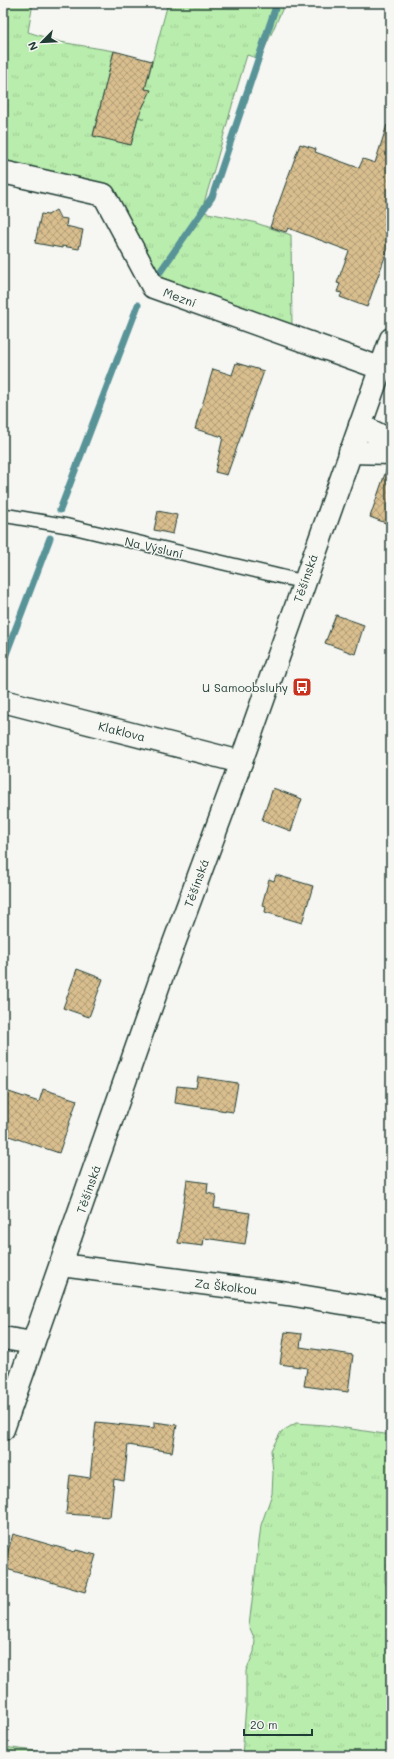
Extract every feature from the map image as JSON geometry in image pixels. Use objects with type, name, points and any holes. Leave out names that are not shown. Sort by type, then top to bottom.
[{"type":"main road","name":"Mezní","points":[[3,172],[104,194],[153,287],[380,368]]},
{"type":"main road","name":"Těšínská","points":[[3,1429],[160,982],[241,762],[391,338]]},
{"type":"main road","points":[[360,425],[391,441]]},
{"type":"main road","points":[[350,452],[391,453]]},
{"type":"main road","name":"Klaklova","points":[[3,701],[241,762]]},
{"type":"main road","name":"Za Školkou","points":[[61,1265],[288,1294],[391,1312]]},
{"type":"main road","points":[[3,1338],[33,1343]]},
{"type":"lane","name":"Na Výsluní","points":[[3,515],[68,526],[304,582]]},
{"type":"green space","points":[[3,3],[33,3],[28,32],[60,42],[114,51],[93,135],[131,145],[138,117],[144,119],[138,116],[145,90],[151,91],[145,89],[168,3],[285,3],[260,59],[247,55],[203,206],[203,212],[253,222],[291,235],[292,331],[151,280],[107,190],[3,167]]},
{"type":"green space","points":[[296,1423],[325,1425],[391,1435],[391,1570],[385,1573],[385,1582],[388,1587],[391,1588],[391,1756],[242,1756],[246,1705],[246,1671],[254,1652],[255,1640],[249,1626],[261,1525],[272,1494],[273,1473],[271,1450],[281,1432]]},
{"type":"green space","points":[[3,1747],[76,1756],[3,1756]]},
{"type":"building","points":[[114,51],[152,61],[145,89],[151,90],[138,117],[131,145],[93,136]]},
{"type":"building","points":[[387,125],[391,126],[391,240],[367,307],[340,297],[342,293],[337,292],[340,284],[337,283],[349,251],[288,228],[286,232],[270,227],[300,144],[316,149],[315,152],[359,168],[363,159],[375,163]]},
{"type":"building","points":[[56,210],[60,218],[67,219],[66,226],[83,230],[79,249],[62,246],[62,248],[35,243],[41,214],[48,215]]},
{"type":"building","points":[[236,363],[264,371],[227,475],[215,472],[223,437],[195,429],[213,369],[232,375]]},
{"type":"building","points":[[388,465],[391,465],[391,525],[370,517]]},
{"type":"building","points":[[158,511],[177,515],[173,534],[154,530]]},
{"type":"building","points":[[336,615],[364,625],[355,654],[325,643]]},
{"type":"building","points":[[273,788],[302,799],[291,831],[262,820]]},
{"type":"building","points":[[276,875],[313,886],[302,923],[265,912],[266,906],[262,905],[269,879],[274,881]]},
{"type":"building","points":[[77,969],[103,979],[89,1017],[63,1008]]},
{"type":"building","points":[[198,1077],[238,1083],[233,1112],[175,1103],[177,1086],[196,1088]]},
{"type":"building","points":[[43,1089],[77,1100],[59,1153],[3,1134],[3,1090],[39,1102]]},
{"type":"building","points":[[187,1180],[208,1183],[207,1193],[216,1195],[214,1208],[250,1213],[245,1244],[204,1238],[203,1246],[178,1243]]},
{"type":"building","points":[[285,1332],[302,1334],[300,1347],[353,1355],[348,1392],[304,1386],[307,1368],[280,1364]]},
{"type":"building","points":[[96,1422],[154,1428],[154,1422],[177,1425],[172,1452],[128,1445],[124,1481],[114,1479],[110,1517],[66,1514],[70,1475],[90,1478]]},
{"type":"building","points":[[13,1534],[75,1552],[76,1550],[96,1555],[85,1592],[3,1568]]},
{"type":"waterway","points":[[160,272],[212,197],[277,3]]},
{"type":"waterway","points":[[60,510],[138,305]]},
{"type":"waterway","points":[[3,662],[50,538]]},
{"type":"place","name":"U Samoobsluhy","points":[[302,687]]}]
